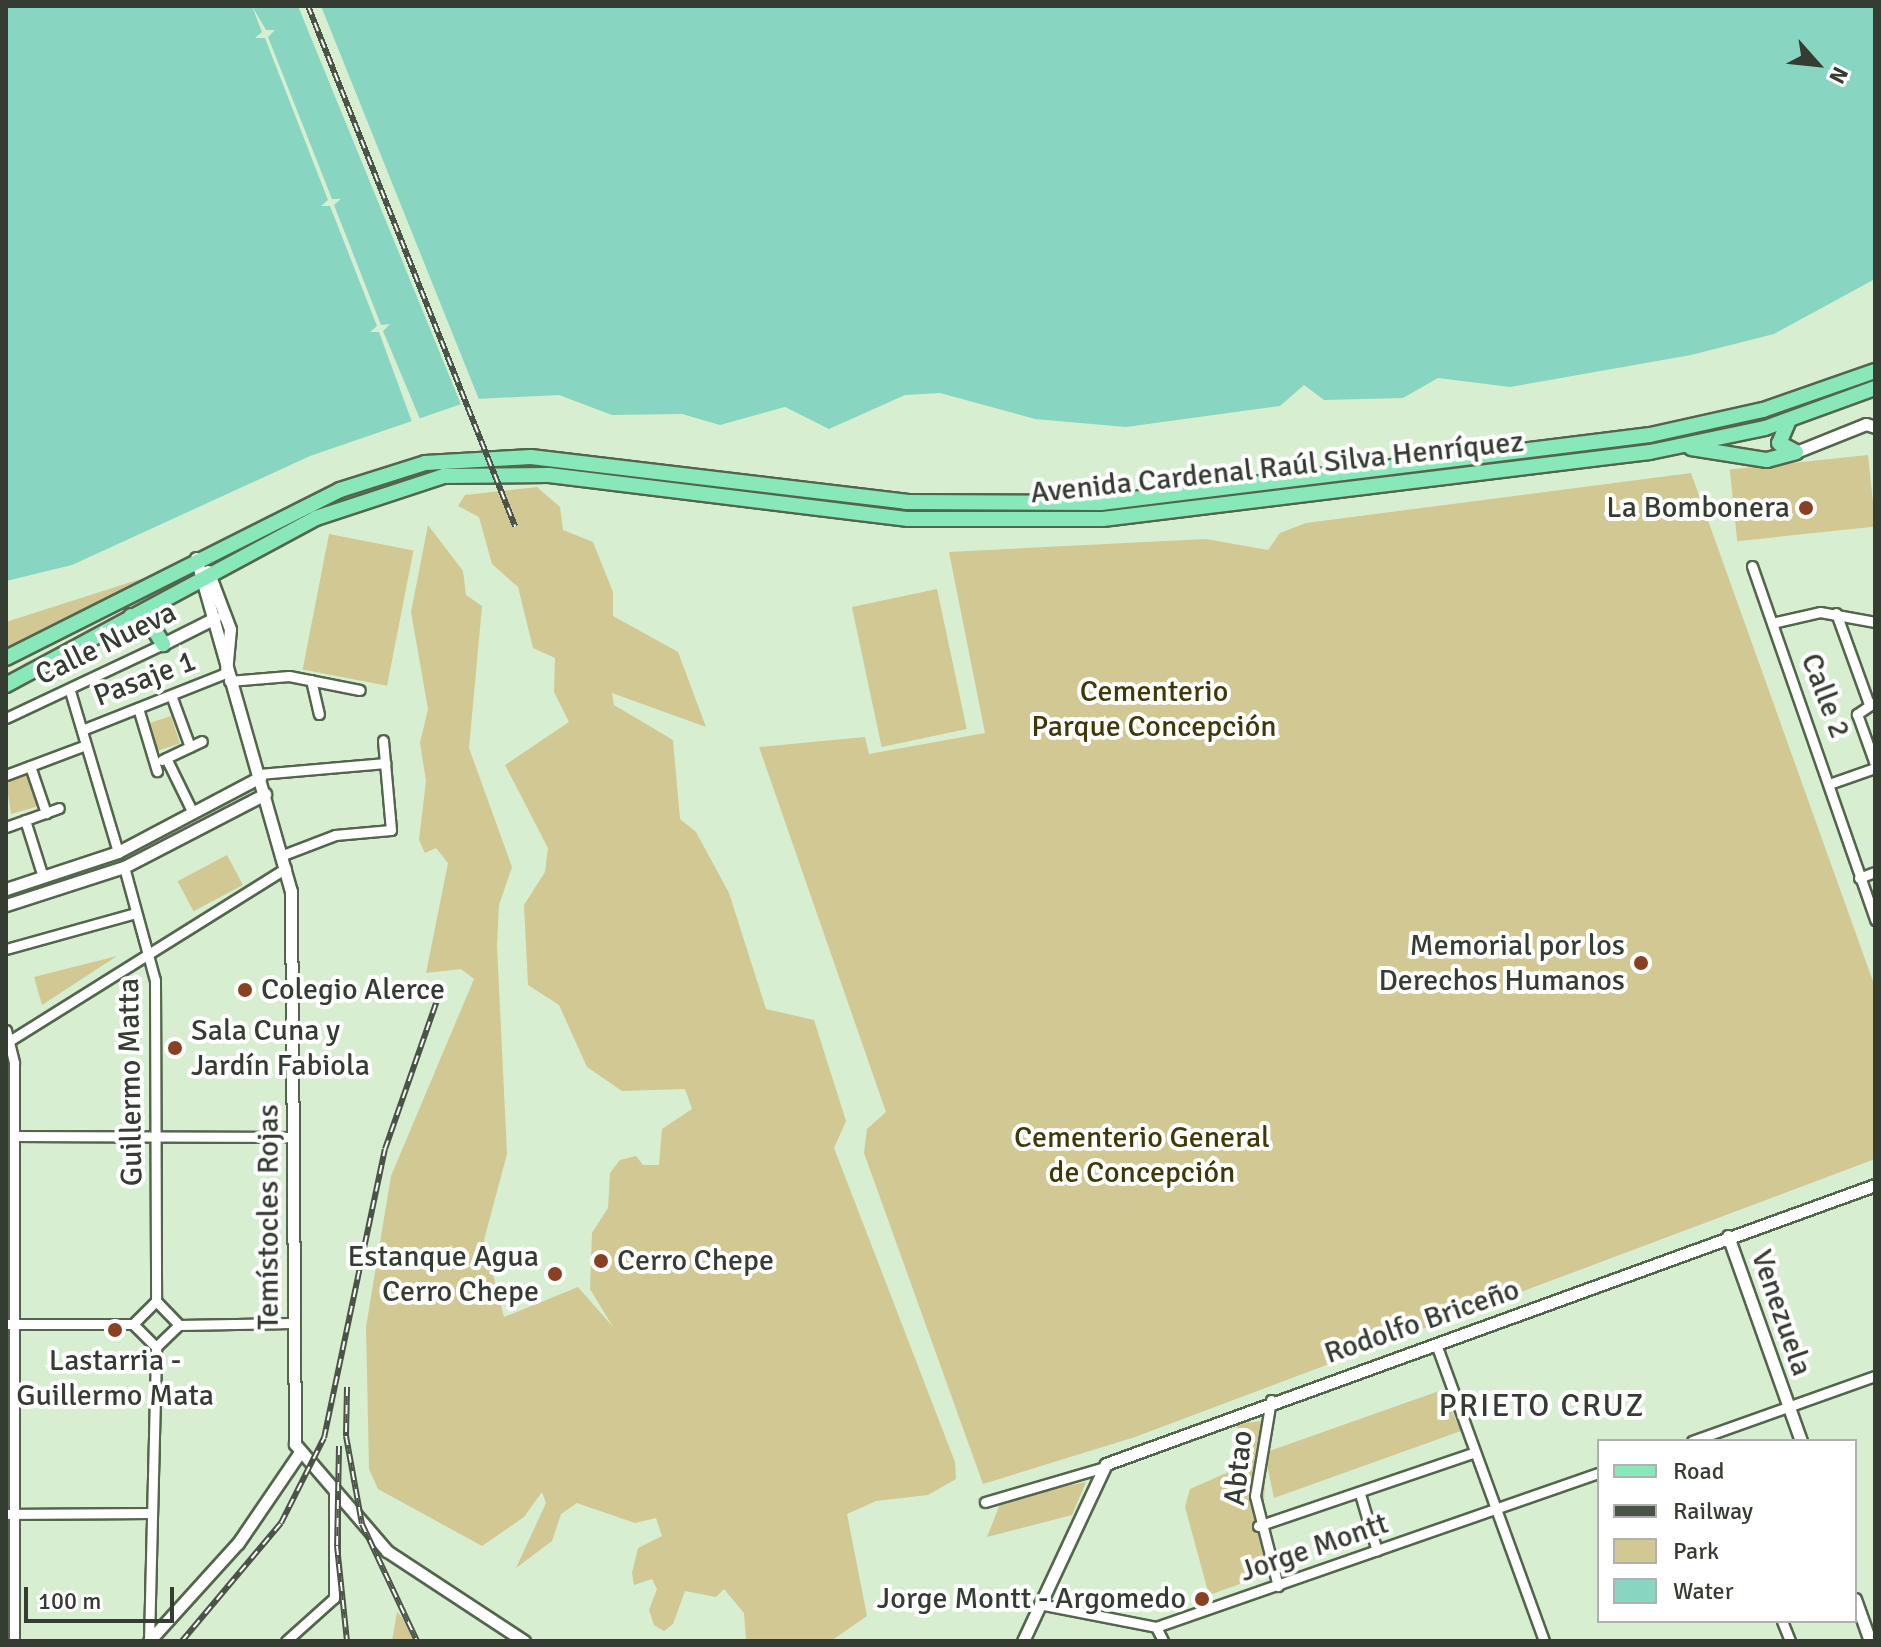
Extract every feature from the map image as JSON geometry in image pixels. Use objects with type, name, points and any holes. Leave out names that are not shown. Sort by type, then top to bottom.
[{"type":"main road","name":"Avenida Cardenal Raúl Silva Henríquez","points":[[6,658],[196,558],[360,482],[459,459],[558,459],[919,503],[1090,504],[1650,435],[1763,410],[1875,371]]},
{"type":"main road","name":"Avenida Cardenal Raúl Silva Henríquez","points":[[6,685],[337,508],[460,474],[549,475],[874,516],[1012,523],[1171,512],[1678,446],[1789,420],[1875,388]]},
{"type":"main road","points":[[1789,420],[1779,443],[1796,452]]},
{"type":"main road","points":[[1678,446],[1767,460],[1796,452]]},
{"type":"main road","points":[[131,616],[150,623],[163,644]]},
{"type":"street","points":[[1796,452],[1873,425]]},
{"type":"street","name":"Temístocles Rojas","points":[[196,558],[225,611],[228,677]]},
{"type":"street","name":"Calle 2","points":[[1752,566],[1832,783],[1827,793],[1875,920]]},
{"type":"street","name":"Temístocles Rojas","points":[[204,577],[210,621],[286,868],[293,1137],[294,1435],[300,1452]]},
{"type":"street","name":"Calle Nueva","points":[[6,718],[70,691],[225,611]]},
{"type":"street","points":[[1772,623],[1836,613],[1875,622]]},
{"type":"street","points":[[1832,783],[1875,766],[1857,714],[1872,703],[1836,613]]},
{"type":"street","points":[[228,677],[311,680],[360,690]]},
{"type":"street","name":"Pasaje 1","points":[[82,730],[171,695],[228,677]]},
{"type":"street","points":[[311,680],[319,714]]},
{"type":"street","points":[[70,691],[118,852]]},
{"type":"street","points":[[171,695],[190,747]]},
{"type":"street","points":[[138,708],[155,767],[166,758],[202,741]]},
{"type":"street","points":[[283,855],[327,837],[391,830],[383,740]]},
{"type":"street","name":"Pasaje 1","points":[[6,775],[86,745]]},
{"type":"street","points":[[166,758],[193,813]]},
{"type":"street","points":[[6,889],[118,852],[259,775],[386,763]]},
{"type":"street","points":[[30,766],[46,813]]},
{"type":"street","points":[[6,905],[124,867],[265,794]]},
{"type":"street","points":[[6,827],[59,808]]},
{"type":"street","points":[[25,820],[43,877]]},
{"type":"street","name":"Guillermo Matta","points":[[124,867],[151,957],[156,1301]]},
{"type":"street","points":[[8,1042],[151,957],[286,868]]},
{"type":"street","points":[[1859,878],[1875,872]]},
{"type":"street","points":[[6,949],[136,913]]},
{"type":"street","points":[[6,1030],[14,1136],[10,1216],[10,1514],[14,1641]]},
{"type":"street","points":[[14,1136],[293,1137]]},
{"type":"street","name":"Rodolfo Briceño","points":[[985,1502],[1101,1468],[1271,1400],[1436,1344],[1875,1185]]},
{"type":"street","name":"Venezuela","points":[[1728,1236],[1800,1439]]},
{"type":"street","points":[[10,1324],[133,1324],[156,1301],[179,1325]]},
{"type":"street","points":[[156,1347],[179,1325],[292,1323]]},
{"type":"street","points":[[133,1324],[156,1347],[155,1505],[148,1513],[149,1641]]},
{"type":"street","points":[[1436,1344],[1544,1641]]},
{"type":"street","points":[[1698,1439],[1875,1376]]},
{"type":"street","name":"Abtao","points":[[1271,1400],[1255,1496],[1258,1526],[1278,1586]]},
{"type":"street","points":[[149,1641],[238,1543],[300,1452],[394,1556],[524,1641]]},
{"type":"street","points":[[1258,1526],[1360,1494],[1475,1452]]},
{"type":"street","points":[[1023,1641],[1101,1468]]},
{"type":"street","name":"Jorge Montt","points":[[1039,1604],[1156,1627],[1597,1474]]},
{"type":"street","points":[[286,1641],[334,1598],[334,1491]]},
{"type":"street","points":[[1360,1494],[1377,1551]]},
{"type":"street","points":[[10,1514],[148,1513]]},
{"type":"street","points":[[1857,1605],[1870,1641]]},
{"type":"street","points":[[1156,1627],[1163,1641]]},
{"type":"green space","name":"La Bombonera","points":[[1868,455],[1875,527],[1737,541],[1730,470]]},
{"type":"green space","name":"Cementerio General de Concepción","points":[[1691,473],[1875,987],[1875,1159],[1135,1437],[983,1484],[864,1153],[867,1129],[886,1112],[759,747],[865,737],[869,754],[985,733],[949,552],[1206,539],[1268,550],[1280,533],[1306,523]]},
{"type":"green space","points":[[537,487],[560,507],[563,530],[593,542],[613,592],[613,616],[678,652],[706,727],[612,693],[614,705],[673,740],[680,819],[696,832],[729,893],[766,1009],[814,1020],[846,1121],[834,1148],[955,1462],[956,1479],[928,1495],[876,1501],[847,1514],[867,1616],[831,1641],[746,1641],[744,1613],[724,1589],[716,1597],[685,1591],[673,1624],[664,1631],[654,1625],[649,1610],[657,1589],[652,1579],[634,1585],[632,1573],[638,1548],[662,1536],[656,1518],[635,1523],[577,1503],[561,1514],[552,1541],[516,1568],[546,1503],[542,1492],[524,1517],[482,1546],[378,1489],[369,1469],[366,1327],[391,1176],[474,979],[461,969],[426,973],[448,863],[436,848],[425,853],[419,840],[426,781],[420,743],[428,709],[411,612],[428,525],[463,571],[466,595],[482,606],[469,748],[512,867],[499,905],[497,946],[507,1154],[484,1240],[504,1317],[578,1287],[613,1327],[590,1289],[592,1233],[608,1208],[610,1173],[620,1160],[636,1156],[643,1165],[659,1165],[662,1129],[692,1109],[685,1089],[622,1091],[587,1067],[559,1005],[528,985],[524,905],[545,872],[548,848],[505,765],[569,722],[554,692],[555,658],[533,648],[518,587],[492,564],[479,517],[458,506],[465,495]]},
{"type":"green space","points":[[329,534],[413,550],[387,686],[303,669]]},
{"type":"green space","points":[[156,574],[6,650],[6,622]]},
{"type":"green space","points":[[937,589],[967,729],[882,747],[852,607]]},
{"type":"green space","points":[[171,716],[180,744],[156,751],[147,724]]},
{"type":"green space","points":[[30,774],[39,806],[11,814],[6,781]]},
{"type":"green space","points":[[227,855],[243,885],[194,911],[178,881]]},
{"type":"green space","points":[[117,956],[42,1005],[34,977]]},
{"type":"green space","points":[[1442,1390],[1461,1431],[1274,1498],[1266,1460],[1264,1503],[1276,1571],[1209,1595],[1185,1507],[1190,1489],[1231,1471],[1238,1424],[1275,1419],[1269,1451]]},
{"type":"green space","points":[[1086,1482],[1072,1515],[987,1537],[1002,1499]]},
{"type":"green space","points":[[397,1612],[401,1616],[417,1641],[392,1641]]},
{"type":"water","points":[[6,6],[1875,6],[1875,279],[1774,334],[1691,355],[1510,387],[1438,378],[1403,398],[1324,400],[1304,385],[1280,406],[1126,427],[1035,419],[940,393],[905,395],[829,429],[785,407],[720,425],[682,414],[612,415],[559,395],[476,399],[310,456],[72,565],[6,581]]},
{"type":"pier","points":[[252,6],[266,30],[275,30],[268,37],[332,199],[341,199],[334,205],[381,325],[390,324],[383,331],[420,419],[412,422],[379,332],[370,332],[377,326],[330,206],[321,206],[328,200],[265,38],[255,38],[262,32]]},
{"type":"pier","points":[[298,6],[321,6],[480,402],[462,407]]},
{"type":"railway","points":[[308,6],[515,526]]},
{"type":"railway","points":[[182,1641],[281,1523],[324,1438],[385,1149],[440,992]]},
{"type":"railway","points":[[347,1387],[346,1436],[362,1524],[417,1641]]},
{"type":"railway","points":[[339,1446],[337,1546],[347,1641]]},
{"type":"place","name":"La Bombonera","points":[[1806,508]]},
{"type":"place","name":"Memorial por los Derechos Humanos","points":[[1641,963]]},
{"type":"place","name":"Colegio Alerce","points":[[245,990]]},
{"type":"place","name":"Sala Cuna y Jardín Fabiola","points":[[175,1048]]},
{"type":"place","name":"Cerro Chepe","points":[[601,1261]]},
{"type":"place","name":"Estanque Agua Cerro Chepe","points":[[555,1274]]},
{"type":"place","name":"Lastarria - Guillermo Mata","points":[[115,1330]]},
{"type":"place","name":"Jorge Montt - Argomedo","points":[[1202,1599]]},
{"type":"district","name":"PRIETO CRUZ","points":[[1542,1406]]},
{"type":"park label","name":"Cementerio Parque Concepción","points":[[1154,709]]}]
